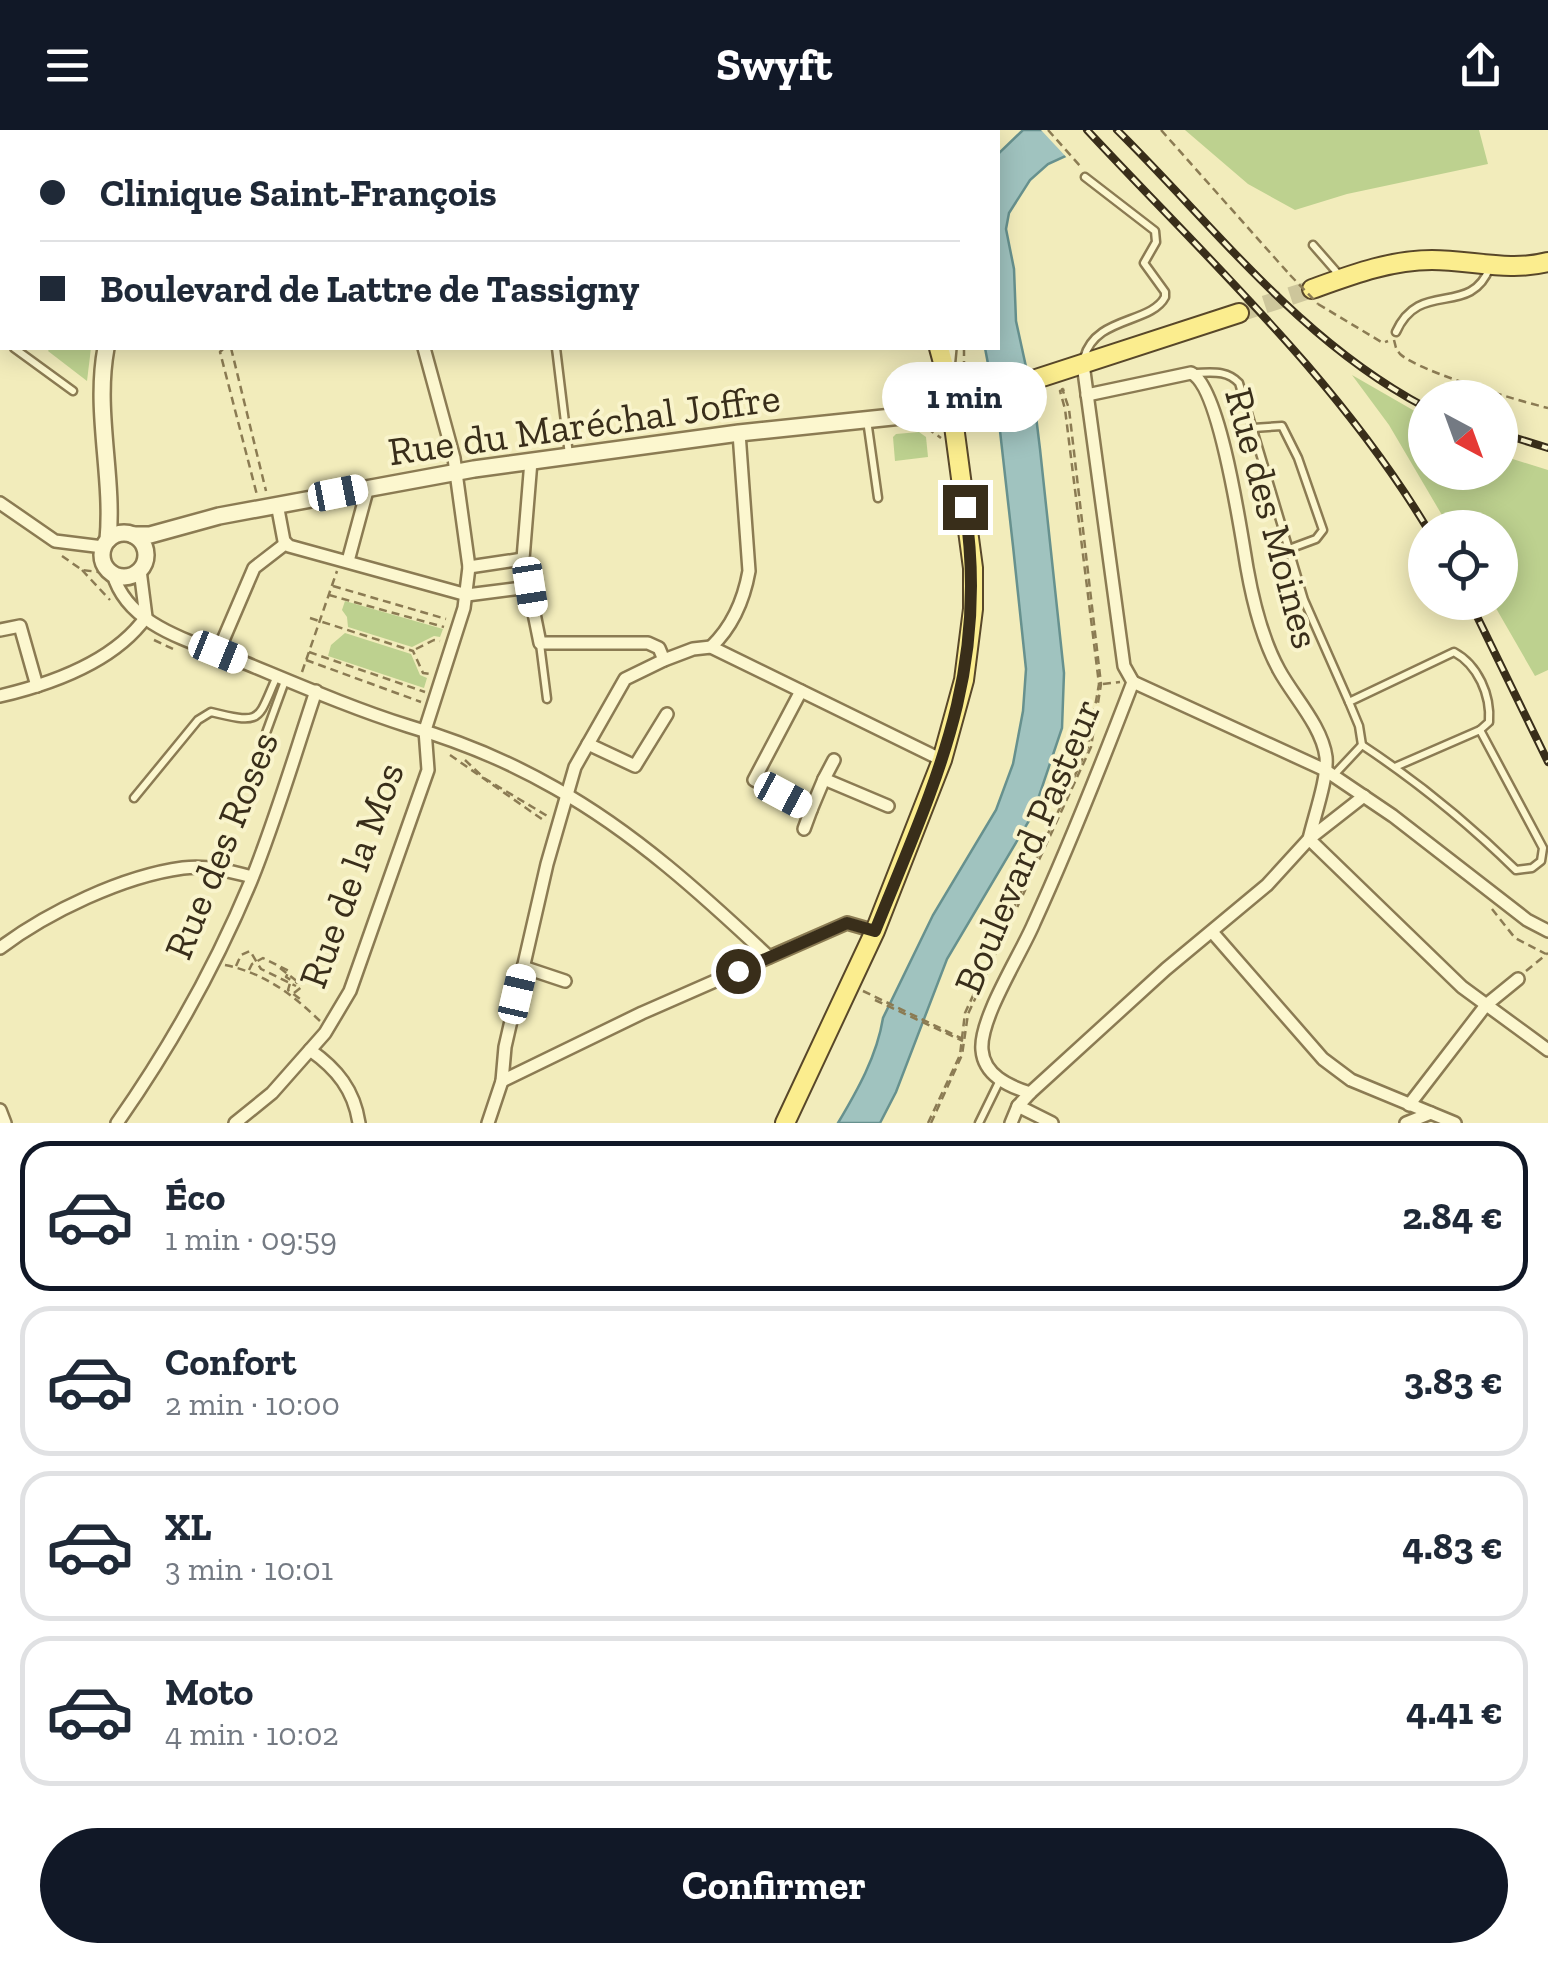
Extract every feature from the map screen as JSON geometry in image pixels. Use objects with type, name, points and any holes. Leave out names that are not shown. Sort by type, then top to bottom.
[{"type":"main road","points":[[1315,296],[1342,278],[1408,261],[1514,266],[1548,262]]},
{"type":"main road","points":[[950,407],[978,392],[1059,382],[1083,364],[1239,312]]},
{"type":"main road","points":[[785,1123],[875,931],[942,760],[964,680],[973,609],[970,540],[940,350]]},
{"type":"street","points":[[106,350],[103,367],[111,514],[102,560],[132,610],[182,638],[316,692],[453,738],[566,794],[668,868],[770,957]]},
{"type":"street","name":"Rue de la Mos","points":[[235,1123],[272,1092],[310,1050],[328,1029],[350,991],[428,770],[426,730],[467,596],[468,567],[456,472],[425,350]]},
{"type":"street","points":[[947,378],[950,350]]},
{"type":"street","name":"Boulevard Pasteur","points":[[1000,1080],[984,1059],[983,1028],[1034,926],[1133,682],[1124,666],[1083,364]]},
{"type":"street","name":"Rue des Moines","points":[[1087,395],[1191,373],[1200,379],[1216,416],[1253,602],[1277,667],[1323,746],[1329,773]]},
{"type":"street","name":"Rue du Maréchal Joffre","points":[[131,534],[150,535],[204,516],[456,472],[739,433],[923,414],[950,407]]},
{"type":"street","points":[[488,1123],[502,1081],[505,1048],[523,967],[573,772],[624,681],[634,672],[664,660],[711,647],[734,615],[746,588],[749,571],[739,433]]},
{"type":"street","points":[[532,461],[523,559],[540,643],[644,642],[657,646],[664,660]]},
{"type":"street","points":[[344,560],[368,487]]},
{"type":"street","points":[[0,503],[55,541],[105,544],[118,534],[131,534]]},
{"type":"street","points":[[259,505],[286,544],[467,596],[530,587]]},
{"type":"street","points":[[0,696],[37,686],[92,661],[133,633],[146,617],[142,543],[120,528],[111,514]]},
{"type":"street","points":[[113,574],[126,577],[142,565],[152,545],[169,528]]},
{"type":"street","points":[[218,652],[254,568],[286,544]]},
{"type":"street","points":[[468,567],[523,559]]},
{"type":"street","points":[[0,630],[20,626],[37,686]]},
{"type":"street","points":[[711,647],[942,760]]},
{"type":"street","points":[[1133,682],[1329,773],[1490,894],[1548,931]]},
{"type":"street","points":[[801,691],[754,780],[811,810]]},
{"type":"street","name":"Rue des Roses","points":[[117,1123],[212,963],[252,877],[316,692]]},
{"type":"street","points":[[588,744],[636,766],[667,714]]},
{"type":"street","points":[[804,829],[834,760]]},
{"type":"street","points":[[1309,839],[1329,773]]},
{"type":"street","points":[[824,779],[888,806]]},
{"type":"street","points":[[1011,1123],[1018,1106],[1030,1093],[1166,969],[1268,885],[1309,839],[1364,796]]},
{"type":"street","points":[[1309,839],[1462,987],[1548,1050]]},
{"type":"street","points":[[0,948],[76,903],[135,881],[195,868],[252,877]]},
{"type":"street","points":[[502,1081],[642,1013],[847,923],[875,931]]},
{"type":"street","points":[[1213,933],[1323,1058],[1351,1080],[1454,1123]]},
{"type":"street","points":[[523,967],[566,981]]},
{"type":"street","points":[[1409,1104],[1486,1005],[1518,978]]},
{"type":"street","points":[[310,1050],[340,1076],[353,1099],[359,1123]]},
{"type":"street","points":[[1000,1080],[1030,1093]]},
{"type":"street","points":[[1018,1106],[1052,1123]]},
{"type":"street","points":[[0,1110],[5,1123]]},
{"type":"street","points":[[1406,1123],[1431,1114]]},
{"type":"lane","points":[[1083,364],[1086,349],[1100,334],[1130,317],[1157,308],[1165,298],[1144,262],[1156,242],[1155,231],[1085,178]]},
{"type":"lane","points":[[1313,245],[1342,278]]},
{"type":"lane","points":[[1395,335],[1405,315],[1417,305],[1475,290],[1485,280],[1491,264]]},
{"type":"lane","points":[[17,350],[73,391]]},
{"type":"lane","points":[[556,350],[569,456]]},
{"type":"lane","points":[[1191,373],[1221,372],[1234,378],[1242,389],[1304,600],[1359,726],[1362,745],[1426,787],[1516,870],[1532,868],[1541,861],[1542,848],[1480,730]]},
{"type":"lane","points":[[867,420],[878,498]]},
{"type":"lane","points":[[1253,428],[1282,426],[1298,458],[1323,530],[1316,540],[1289,550]]},
{"type":"lane","points":[[540,643],[547,699]]},
{"type":"lane","points":[[1349,702],[1454,652],[1467,660],[1490,700],[1489,722],[1480,730],[1395,767]]},
{"type":"lane","points":[[266,732],[281,678]]},
{"type":"lane","points":[[134,798],[198,720],[211,712],[243,720],[260,714],[281,678]]},
{"type":"lane","points":[[1329,773],[1362,745]]},
{"type":"lane","points":[[979,1123],[1000,1080]]},
{"type":"path","points":[[1048,130],[1078,160]]},
{"type":"path","points":[[1161,130],[1290,275],[1315,296],[1383,343],[1395,335],[1400,354],[1414,362],[1497,394],[1548,408]]},
{"type":"path","points":[[222,350],[259,505]]},
{"type":"path","points":[[231,350],[259,505]]},
{"type":"path","points":[[964,350],[964,365],[978,392]]},
{"type":"path","points":[[929,1123],[962,1056],[965,1013],[1088,747],[1099,684],[1059,382]]},
{"type":"path","points":[[924,426],[943,438]]},
{"type":"path","points":[[1078,519],[1093,510]]},
{"type":"path","points":[[301,675],[344,560]]},
{"type":"path","points":[[332,586],[448,620]]},
{"type":"path","points":[[329,594],[446,628]]},
{"type":"path","points":[[310,618],[413,651],[434,640],[441,642]]},
{"type":"path","points":[[154,640],[178,651]]},
{"type":"path","points":[[413,651],[423,672],[431,675]]},
{"type":"path","points":[[309,652],[425,692]]},
{"type":"path","points":[[306,660],[422,702]]},
{"type":"path","points":[[1097,663],[1105,661]]},
{"type":"path","points":[[963,1040],[968,1014],[1091,747],[1102,684],[1097,663]]},
{"type":"path","points":[[1102,684],[1133,682]]},
{"type":"path","points":[[449,754],[550,824]]},
{"type":"path","points":[[478,774],[483,762]]},
{"type":"path","points":[[540,818],[547,806]]},
{"type":"path","points":[[1490,894],[1492,914],[1502,925],[1528,947],[1548,950]]},
{"type":"path","points":[[236,968],[245,950],[250,951],[261,969],[290,984]]},
{"type":"path","points":[[1518,978],[1548,950]]},
{"type":"path","points":[[248,972],[263,958],[288,973],[299,1001],[328,1029]]},
{"type":"path","points":[[258,975],[269,962],[288,973]]},
{"type":"path","points":[[212,963],[296,989]]},
{"type":"path","points":[[288,973],[288,990],[296,989]]},
{"type":"path","points":[[867,996],[963,1040]]},
{"type":"green space","points":[[1185,130],[1479,130],[1488,164],[1347,194],[1295,210],[1248,184]]},
{"type":"green space","points":[[91,350],[87,381],[48,351]]},
{"type":"green space","points":[[1352,375],[1408,407],[1408,457]]},
{"type":"green space","points":[[919,432],[926,437],[928,457],[895,461],[893,437]]},
{"type":"green space","points":[[1518,461],[1548,470],[1548,670],[1535,676],[1503,620],[1518,620],[1518,510],[1439,510],[1427,490],[1518,490]]},
{"type":"green space","points":[[345,601],[443,629],[440,637],[412,647],[348,627],[342,610]]},
{"type":"green space","points":[[345,633],[411,654],[420,675],[427,678],[424,688],[328,656],[331,645]]},
{"type":"water","points":[[1023,130],[1095,130],[1068,155],[1048,164],[1030,180],[1009,213],[1006,229],[1014,269],[1016,321],[1040,449],[1064,673],[1062,728],[1033,814],[947,959],[896,1092],[880,1123],[838,1123],[865,1073],[883,1018],[933,915],[996,810],[1013,764],[1023,711],[1026,669],[999,422],[985,350],[1000,350],[1000,152]]},
{"type":"pier","points":[[1041,130],[1100,130],[1069,160]]},
{"type":"tunnel","points":[[1239,313],[1312,289]]},
{"type":"railway","points":[[1087,130],[1311,369],[1415,510]]},
{"type":"railway","points":[[1117,130],[1298,316],[1380,380],[1408,397]]},
{"type":"railway","points":[[1518,439],[1548,448]]},
{"type":"railway","points":[[1479,620],[1548,762]]},
{"type":"route","points":[[738,971],[847,923],[875,931],[958,711],[973,609],[973,568],[965,507]]}]
